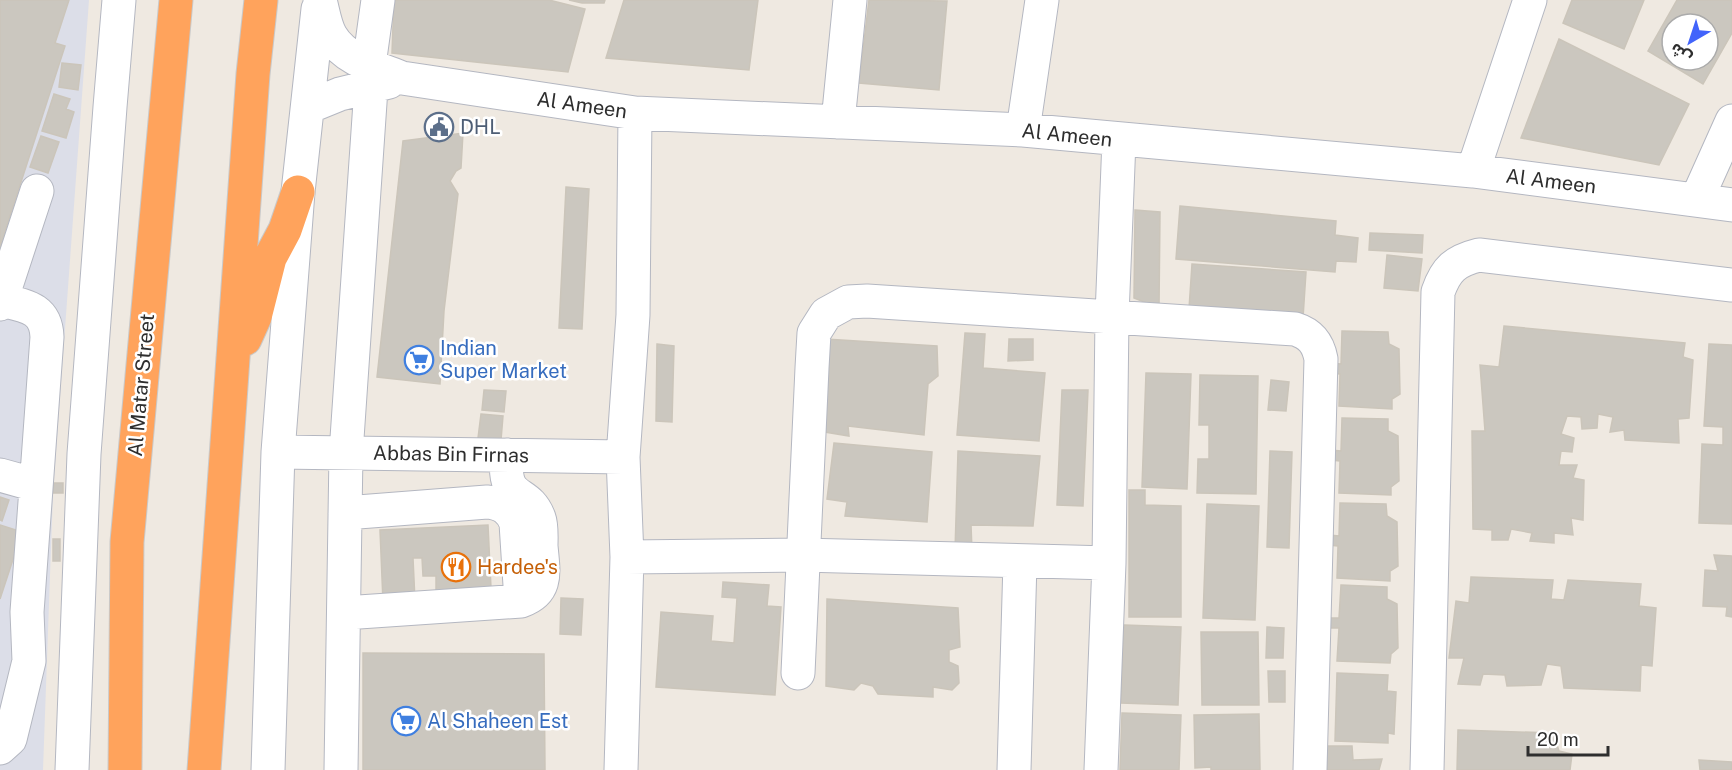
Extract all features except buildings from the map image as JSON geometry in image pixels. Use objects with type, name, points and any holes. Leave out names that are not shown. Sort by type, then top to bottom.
[{"type":"highway","name":"Al Matar Street","points":[[125,770],[127,542],[176,0]]},
{"type":"highway","points":[[204,770],[253,74],[261,0]]},
{"type":"highway","points":[[232,371],[255,317],[270,258],[285,230],[298,192]]},
{"type":"street","points":[[72,770],[84,454],[119,0]]},
{"type":"street","points":[[320,0],[330,35],[370,77]]},
{"type":"street","points":[[268,770],[279,452],[298,192],[320,0]]},
{"type":"street","points":[[341,770],[346,453],[370,77],[378,0]]},
{"type":"street","points":[[838,122],[850,0]]},
{"type":"street","points":[[1023,130],[1042,0]]},
{"type":"street","points":[[1473,171],[1530,0]]},
{"type":"street","name":"Al Ameen","points":[[308,107],[340,94],[370,77],[402,78],[635,113],[1023,130],[1473,171],[1732,205]]},
{"type":"street","points":[[621,770],[627,557],[623,457],[633,315],[635,113]]},
{"type":"street","points":[[1697,199],[1732,121]]},
{"type":"street","points":[[1101,770],[1109,562],[1112,316],[1119,140]]},
{"type":"street","points":[[0,748],[10,739],[29,661],[27,612],[47,328],[43,318],[35,311],[26,306],[1,302],[37,191]]},
{"type":"street","points":[[1428,770],[1438,292],[1443,279],[1452,267],[1464,259],[1479,255],[1732,285]]},
{"type":"street","points":[[798,673],[814,333],[826,314],[848,302],[867,301],[1295,329],[1303,332],[1316,343],[1321,359],[1310,770]]},
{"type":"street","name":"Abbas Bin Firnas","points":[[279,452],[346,453],[506,466],[623,457]]},
{"type":"street","points":[[465,504],[487,493],[506,466]]},
{"type":"street","points":[[344,613],[521,601],[531,597],[542,584],[543,576],[540,519],[534,508],[509,487],[506,466]]},
{"type":"street","points":[[0,475],[53,505],[82,509]]},
{"type":"street","points":[[345,513],[496,503],[504,507],[514,518],[521,601]]},
{"type":"street","points":[[627,557],[802,555],[1020,562],[1109,562]]},
{"type":"street","points":[[1014,770],[1020,562]]},
{"type":"shaded area","points":[[0,0],[89,0],[53,493],[43,770],[0,770]]},
{"type":"place","name":"DHL","points":[[439,127]]},
{"type":"place","name":"Indian Super Market","points":[[419,360]]},
{"type":"place","name":"Hardee's","points":[[456,567]]},
{"type":"place","name":"Al Shaheen Est","points":[[406,721]]}]
